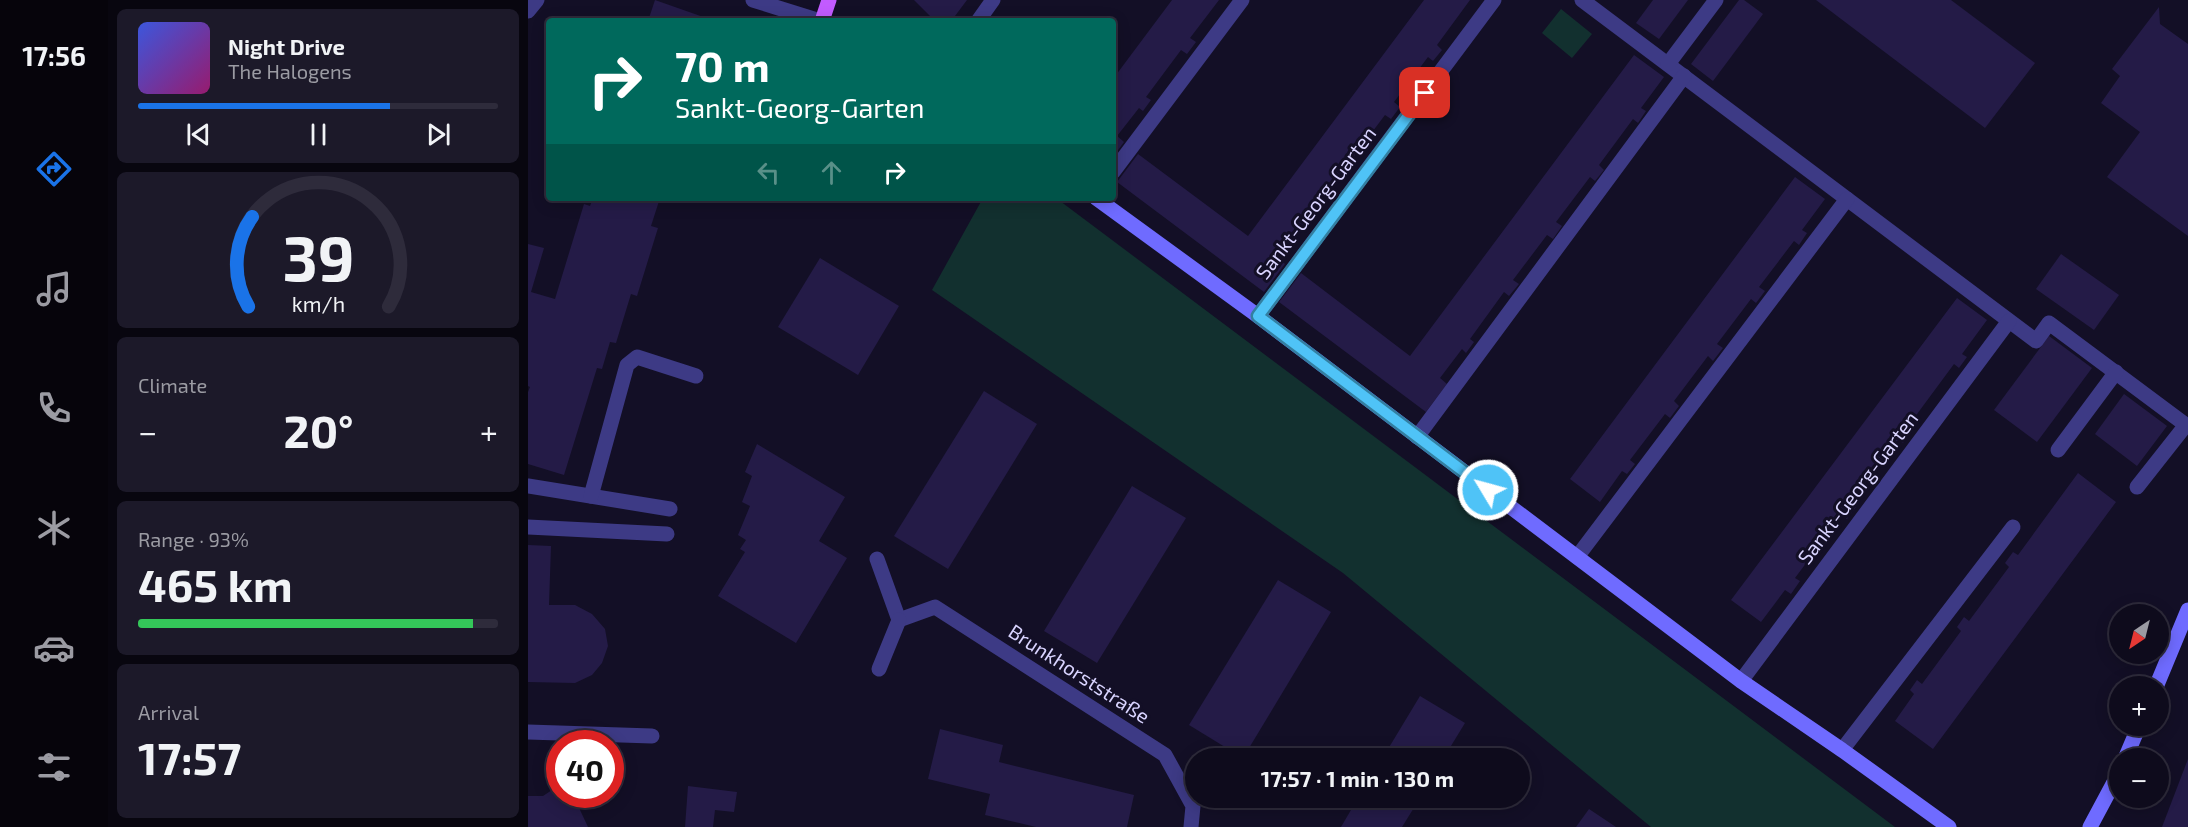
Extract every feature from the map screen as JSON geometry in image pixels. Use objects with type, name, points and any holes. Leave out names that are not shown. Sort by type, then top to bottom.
[{"type":"main road","points":[[822,18],[829,0]]},
{"type":"street","points":[[528,11],[537,0]]},
{"type":"street","points":[[753,0],[811,18]]},
{"type":"street","points":[[980,18],[993,0]]},
{"type":"street","points":[[1116,168],[1242,0]]},
{"type":"street","name":"Sankt-Georg-Garten","points":[[1258,316],[1494,0]]},
{"type":"street","points":[[1582,0],[2036,341],[2049,323],[2186,424],[2137,487]]},
{"type":"street","points":[[1668,64],[1716,0]]},
{"type":"street","points":[[1417,436],[1684,76]]},
{"type":"street","points":[[1577,557],[1847,199]]},
{"type":"street","points":[[1100,201],[1258,316],[1741,681],[1949,827]]},
{"type":"street","name":"Sankt-Georg-Garten","points":[[1741,681],[2009,321]]},
{"type":"street","points":[[591,496],[627,365],[637,357],[696,376]]},
{"type":"street","points":[[2058,450],[2116,372]]},
{"type":"street","points":[[528,486],[670,509]]},
{"type":"street","points":[[528,527],[667,534]]},
{"type":"street","points":[[1842,750],[2013,527]]},
{"type":"street","points":[[877,559],[899,620],[879,669]]},
{"type":"street","name":"Brunkhorststraße","points":[[899,620],[935,607],[1165,755],[1193,806],[1191,827]]},
{"type":"street","points":[[2161,676],[2188,610]]},
{"type":"street","points":[[528,732],[652,736]]},
{"type":"street","points":[[2090,827],[2109,792]]},
{"type":"green space","points":[[1561,9],[1592,34],[1572,58],[1542,33]]},
{"type":"green space","points":[[981,201],[1060,201],[1895,827],[1651,827],[1343,573],[932,290]]},
{"type":"building","points":[[655,0],[706,18],[649,18]]},
{"type":"building","points":[[914,0],[967,0],[955,16],[957,18],[932,18]]},
{"type":"building","points":[[1172,0],[1219,0],[1190,38],[1196,42],[1187,54],[1181,50],[1146,97],[1151,100],[1143,111],[1139,108],[1117,136],[1124,142],[1116,153],[1116,75]]},
{"type":"building","points":[[1424,0],[1470,0],[1437,45],[1442,50],[1433,61],[1428,57],[1394,102],[1400,107],[1391,119],[1385,115],[1351,160],[1357,164],[1347,176],[1342,172],[1307,219],[1312,222],[1304,233],[1299,230],[1278,258],[1285,264],[1264,292],[1117,182],[1138,154],[1248,236]]},
{"type":"building","points":[[1653,0],[1688,0],[1659,39],[1636,23]]},
{"type":"building","points":[[1739,0],[1744,0],[1763,14],[1713,81],[1691,64]]},
{"type":"building","points":[[1816,0],[1951,0],[2035,63],[1985,128]]},
{"type":"building","points":[[2159,7],[2160,24],[2188,44],[2188,236],[2107,177],[2140,132],[2101,103],[2120,76],[2112,69]]},
{"type":"building","points":[[1634,55],[1664,77],[1641,108],[1646,111],[1638,123],[1633,119],[1599,165],[1604,170],[1595,181],[1590,177],[1556,222],[1562,226],[1553,239],[1547,235],[1513,280],[1519,284],[1509,296],[1504,292],[1470,339],[1474,342],[1466,353],[1462,349],[1440,378],[1447,384],[1426,412],[1279,302],[1301,273],[1410,356]]},
{"type":"building","points":[[1795,177],[1825,199],[1802,230],[1807,233],[1799,245],[1794,241],[1759,287],[1765,291],[1756,303],[1751,299],[1717,344],[1723,348],[1713,361],[1708,356],[1674,401],[1679,406],[1670,418],[1665,414],[1630,460],[1635,464],[1627,474],[1622,471],[1600,502],[1570,479]]},
{"type":"building","points":[[592,201],[659,201],[651,226],[658,228],[637,296],[631,294],[616,343],[610,342],[602,369],[597,368],[564,475],[528,464],[528,392],[530,387],[528,386],[528,244],[544,248],[531,292],[555,299],[584,204],[590,206]]},
{"type":"building","points":[[2061,254],[2119,295],[2094,330],[2036,289]]},
{"type":"building","points":[[820,258],[899,306],[858,375],[778,327]]},
{"type":"building","points":[[1957,298],[1987,320],[1962,354],[1967,357],[1959,368],[1954,364],[1906,429],[1911,432],[1903,443],[1898,440],[1850,503],[1856,507],[1847,519],[1842,515],[1795,578],[1800,581],[1791,594],[1785,590],[1761,622],[1731,600]]},
{"type":"building","points":[[2049,336],[2092,368],[2037,442],[1994,410]]},
{"type":"building","points":[[984,391],[1037,424],[948,569],[894,536]]},
{"type":"building","points":[[2124,394],[2167,426],[2137,466],[2095,434]]},
{"type":"building","points":[[757,444],[845,497],[819,541],[847,558],[796,643],[718,596],[745,552],[740,549],[746,540],[738,535],[750,506],[742,502],[752,476],[745,472]]},
{"type":"building","points":[[2078,473],[2116,502],[1933,749],[1895,721],[1914,694],[1910,690],[1917,680],[1922,684],[1961,631],[1957,627],[1964,617],[1969,621],[2009,567],[2005,563],[2013,552],[2018,555]]},
{"type":"building","points":[[1132,486],[1186,518],[1097,663],[1044,631]]},
{"type":"building","points":[[528,545],[551,546],[549,605],[575,605],[592,614],[605,629],[608,646],[602,663],[592,675],[575,683],[528,682]]},
{"type":"building","points":[[1278,580],[1331,612],[1249,748],[1227,748],[1189,725]]},
{"type":"building","points":[[1420,696],[1465,723],[1450,748],[1389,748]]},
{"type":"building","points":[[940,729],[1003,745],[999,762],[1134,795],[1127,827],[1036,827],[985,815],[990,794],[928,779]]},
{"type":"building","points":[[2188,759],[2188,827],[2162,827]]},
{"type":"building","points":[[688,786],[737,792],[734,812],[715,810],[713,827],[685,827]]},
{"type":"building","points":[[546,794],[546,808],[579,808],[588,827],[528,827],[528,796]]},
{"type":"building","points":[[1352,808],[1414,808],[1402,827],[1341,827]]},
{"type":"building","points":[[1589,809],[1616,827],[1576,827]]},
{"type":"route","points":[[1425,93],[1258,316],[1488,490]]}]
